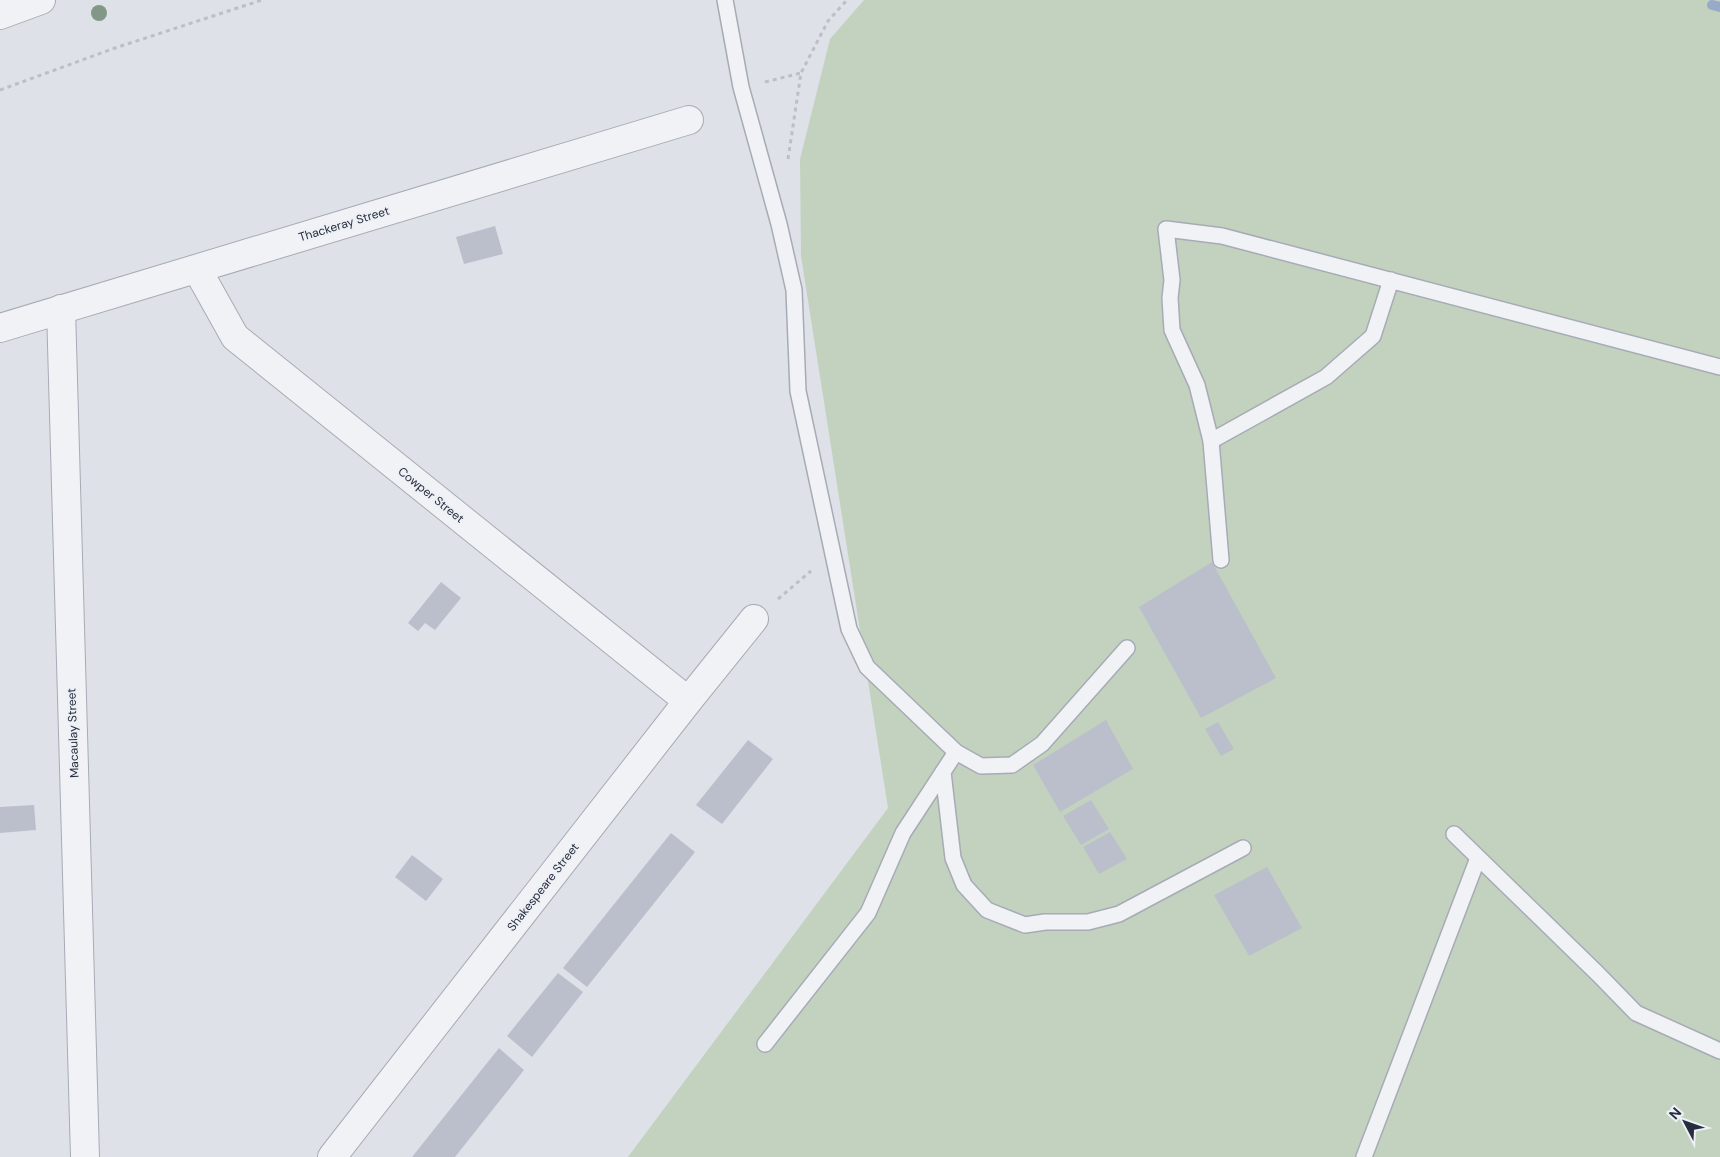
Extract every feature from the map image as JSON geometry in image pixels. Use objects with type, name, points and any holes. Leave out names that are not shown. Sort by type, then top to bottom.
[{"type":"street","points":[[0,15],[41,0]]},
{"type":"street","name":"Thackeray Street","points":[[0,328],[689,120]]},
{"type":"street","name":"Cowper Street","points":[[197,268],[235,337],[688,701]]},
{"type":"street","name":"Macaulay Street","points":[[61,309],[86,1157]]},
{"type":"street","name":"Shakespeare Street","points":[[332,1157],[754,619]]},
{"type":"lane","points":[[725,0],[741,87],[779,224],[794,290],[798,391],[849,629],[867,667],[956,752],[980,766],[1012,765],[1042,744],[1127,648]]},
{"type":"lane","points":[[1221,560],[1211,441],[1196,385],[1172,330],[1170,298],[1172,280],[1166,228],[1222,236],[1720,367]]},
{"type":"lane","points":[[1211,441],[1326,377],[1373,336],[1391,280]]},
{"type":"lane","points":[[765,1044],[868,913],[903,833],[956,752]]},
{"type":"lane","points":[[944,772],[953,858],[964,885],[987,910],[1025,925],[1045,922],[1088,922],[1119,914],[1243,848]]},
{"type":"lane","points":[[1454,834],[1636,1013],[1720,1051]]},
{"type":"lane","points":[[1364,1157],[1478,858]]},
{"type":"path","points":[[0,90],[116,48],[262,0]]},
{"type":"path","points":[[787,167],[801,73],[828,21],[847,0]]},
{"type":"path","points":[[754,619],[833,553]]},
{"type":"green space","points":[[864,0],[1720,0],[1720,1157],[628,1157],[888,808],[801,256],[800,159],[830,39]]},
{"type":"building","points":[[495,226],[503,254],[464,264],[456,237]]},
{"type":"building","points":[[1212,562],[1276,678],[1201,718],[1139,607]]},
{"type":"building","points":[[441,582],[461,598],[435,630],[425,623],[418,631],[408,623]]},
{"type":"building","points":[[1106,720],[1133,769],[1060,812],[1033,765]]},
{"type":"building","points":[[1218,722],[1234,749],[1221,756],[1205,729]]},
{"type":"building","points":[[748,740],[773,759],[722,824],[696,805]]},
{"type":"building","points":[[1091,800],[1109,829],[1081,845],[1063,816]]},
{"type":"building","points":[[34,805],[36,830],[0,833],[0,807]]},
{"type":"building","points":[[1110,832],[1127,859],[1099,874],[1083,847]]},
{"type":"building","points":[[671,833],[695,852],[587,987],[563,968]]},
{"type":"building","points":[[412,855],[443,879],[426,901],[395,877]]},
{"type":"building","points":[[1267,867],[1302,928],[1249,956],[1214,895]]},
{"type":"building","points":[[558,973],[583,992],[532,1057],[507,1036]]},
{"type":"building","points":[[499,1048],[524,1070],[455,1157],[412,1157]]},
{"type":"waterway","points":[[1712,5],[1720,7]]}]
